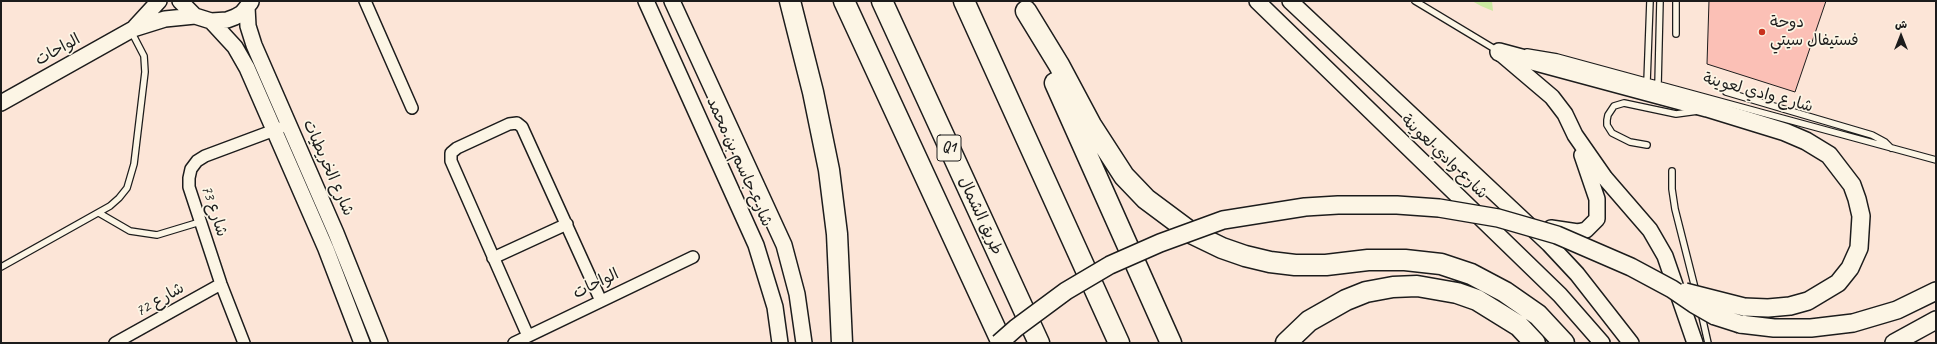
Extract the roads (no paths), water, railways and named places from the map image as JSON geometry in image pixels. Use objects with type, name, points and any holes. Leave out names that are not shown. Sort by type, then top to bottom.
[{"type":"highway","points":[[790,1],[813,92],[829,170],[837,234],[842,343]]},
{"type":"highway","points":[[844,1],[1000,343]]},
{"type":"highway","name":"طريق الشمال","points":[[882,1],[1039,343]]},
{"type":"highway","points":[[964,1],[1119,343]]},
{"type":"highway","points":[[1024,6],[1049,69],[1171,343]]},
{"type":"highway","points":[[1024,6],[1059,65],[1091,125],[1124,176],[1146,199],[1192,234],[1222,248],[1245,256],[1295,265],[1326,265],[1368,260],[1398,260],[1441,264],[1471,274],[1505,292],[1538,316],[1564,343]]},
{"type":"highway","points":[[1286,343],[1309,321],[1346,300],[1366,292],[1393,287],[1417,286],[1458,293],[1477,300],[1519,326],[1535,343]]},
{"type":"main road","name":"الواحات","points":[[132,30],[159,1]]},
{"type":"main road","points":[[180,1],[195,16],[211,22],[227,38],[241,57],[326,249],[362,343]]},
{"type":"main road","name":"شارع جاسم بن محمد","points":[[646,1],[756,245],[775,307],[780,343]]},
{"type":"main road","name":"شارع جاسم بن محمد","points":[[672,1],[784,245],[797,294],[804,343]]},
{"type":"main road","name":"شارع وادي لعوينة","points":[[1257,1],[1550,285],[1602,343]]},
{"type":"main road","name":"شارع وادي لعوينة","points":[[1290,1],[1518,215],[1577,274],[1632,343]]},
{"type":"main road","points":[[211,22],[231,19],[249,4]]},
{"type":"main road","name":"شارع الخريطيات","points":[[249,4],[248,26],[254,45],[336,233],[380,343]]},
{"type":"main road","name":"الواحات","points":[[1,103],[132,30],[165,19],[195,16]]},
{"type":"main road","points":[[1499,52],[1707,108],[1785,132],[1806,141],[1829,155],[1852,185],[1861,216],[1859,248],[1850,268],[1838,283],[1808,301],[1790,306],[1768,308],[1744,307],[1672,289]]},
{"type":"main road","points":[[1499,52],[1552,97],[1565,114],[1575,135],[1596,194],[1598,210],[1597,219],[1586,230],[1570,232],[1544,226],[1518,215]]},
{"type":"main road","points":[[1575,135],[1605,178],[1650,230],[1665,256],[1695,343]]},
{"type":"main road","points":[[1000,343],[1016,328],[1066,291],[1110,265],[1160,243],[1223,220],[1305,207],[1397,205],[1439,208],[1498,218],[1557,235],[1631,267],[1672,289],[1715,316],[1740,324],[1774,328],[1812,328],[1854,323],[1897,310],[1936,291]]},
{"type":"main road","points":[[1894,343],[1936,320]]},
{"type":"street","points":[[365,1],[412,108]]},
{"type":"street","name":"شارع 73","points":[[244,343],[221,284],[189,187],[188,178],[197,161],[206,156],[289,124]]},
{"type":"street","points":[[528,336],[451,161],[451,153],[457,148],[509,124],[520,125],[524,129],[601,301]]},
{"type":"street","points":[[493,258],[566,224]]},
{"type":"street","name":"الواحات","points":[[514,343],[693,257]]},
{"type":"street","name":"شارع 72","points":[[114,343],[221,284]]},
{"type":"lane","points":[[1415,1],[1499,52]]},
{"type":"lane","points":[[1647,82],[1650,1]]},
{"type":"lane","points":[[1658,85],[1660,1]]},
{"type":"lane","points":[[1676,1],[1676,34]]},
{"type":"lane","points":[[1,267],[99,213],[119,198],[127,188],[134,164],[145,72],[144,56],[132,30]]},
{"type":"lane","name":"شارع وادي لعوينة","points":[[1499,52],[1515,51],[1543,54],[1936,160]]},
{"type":"lane","points":[[1726,92],[1872,135],[1885,142],[1891,148]]},
{"type":"lane","points":[[1647,145],[1630,142],[1612,133],[1607,125],[1607,120],[1608,115],[1614,106],[1624,103],[1676,114],[1691,113],[1707,108]]},
{"type":"lane","points":[[1672,171],[1672,189],[1675,209],[1708,343]]},
{"type":"lane","points":[[99,213],[130,231],[157,235],[200,222]]},
{"type":"place","name":"دوحة فستيفال سيتي","points":[[1762,32]]}]
